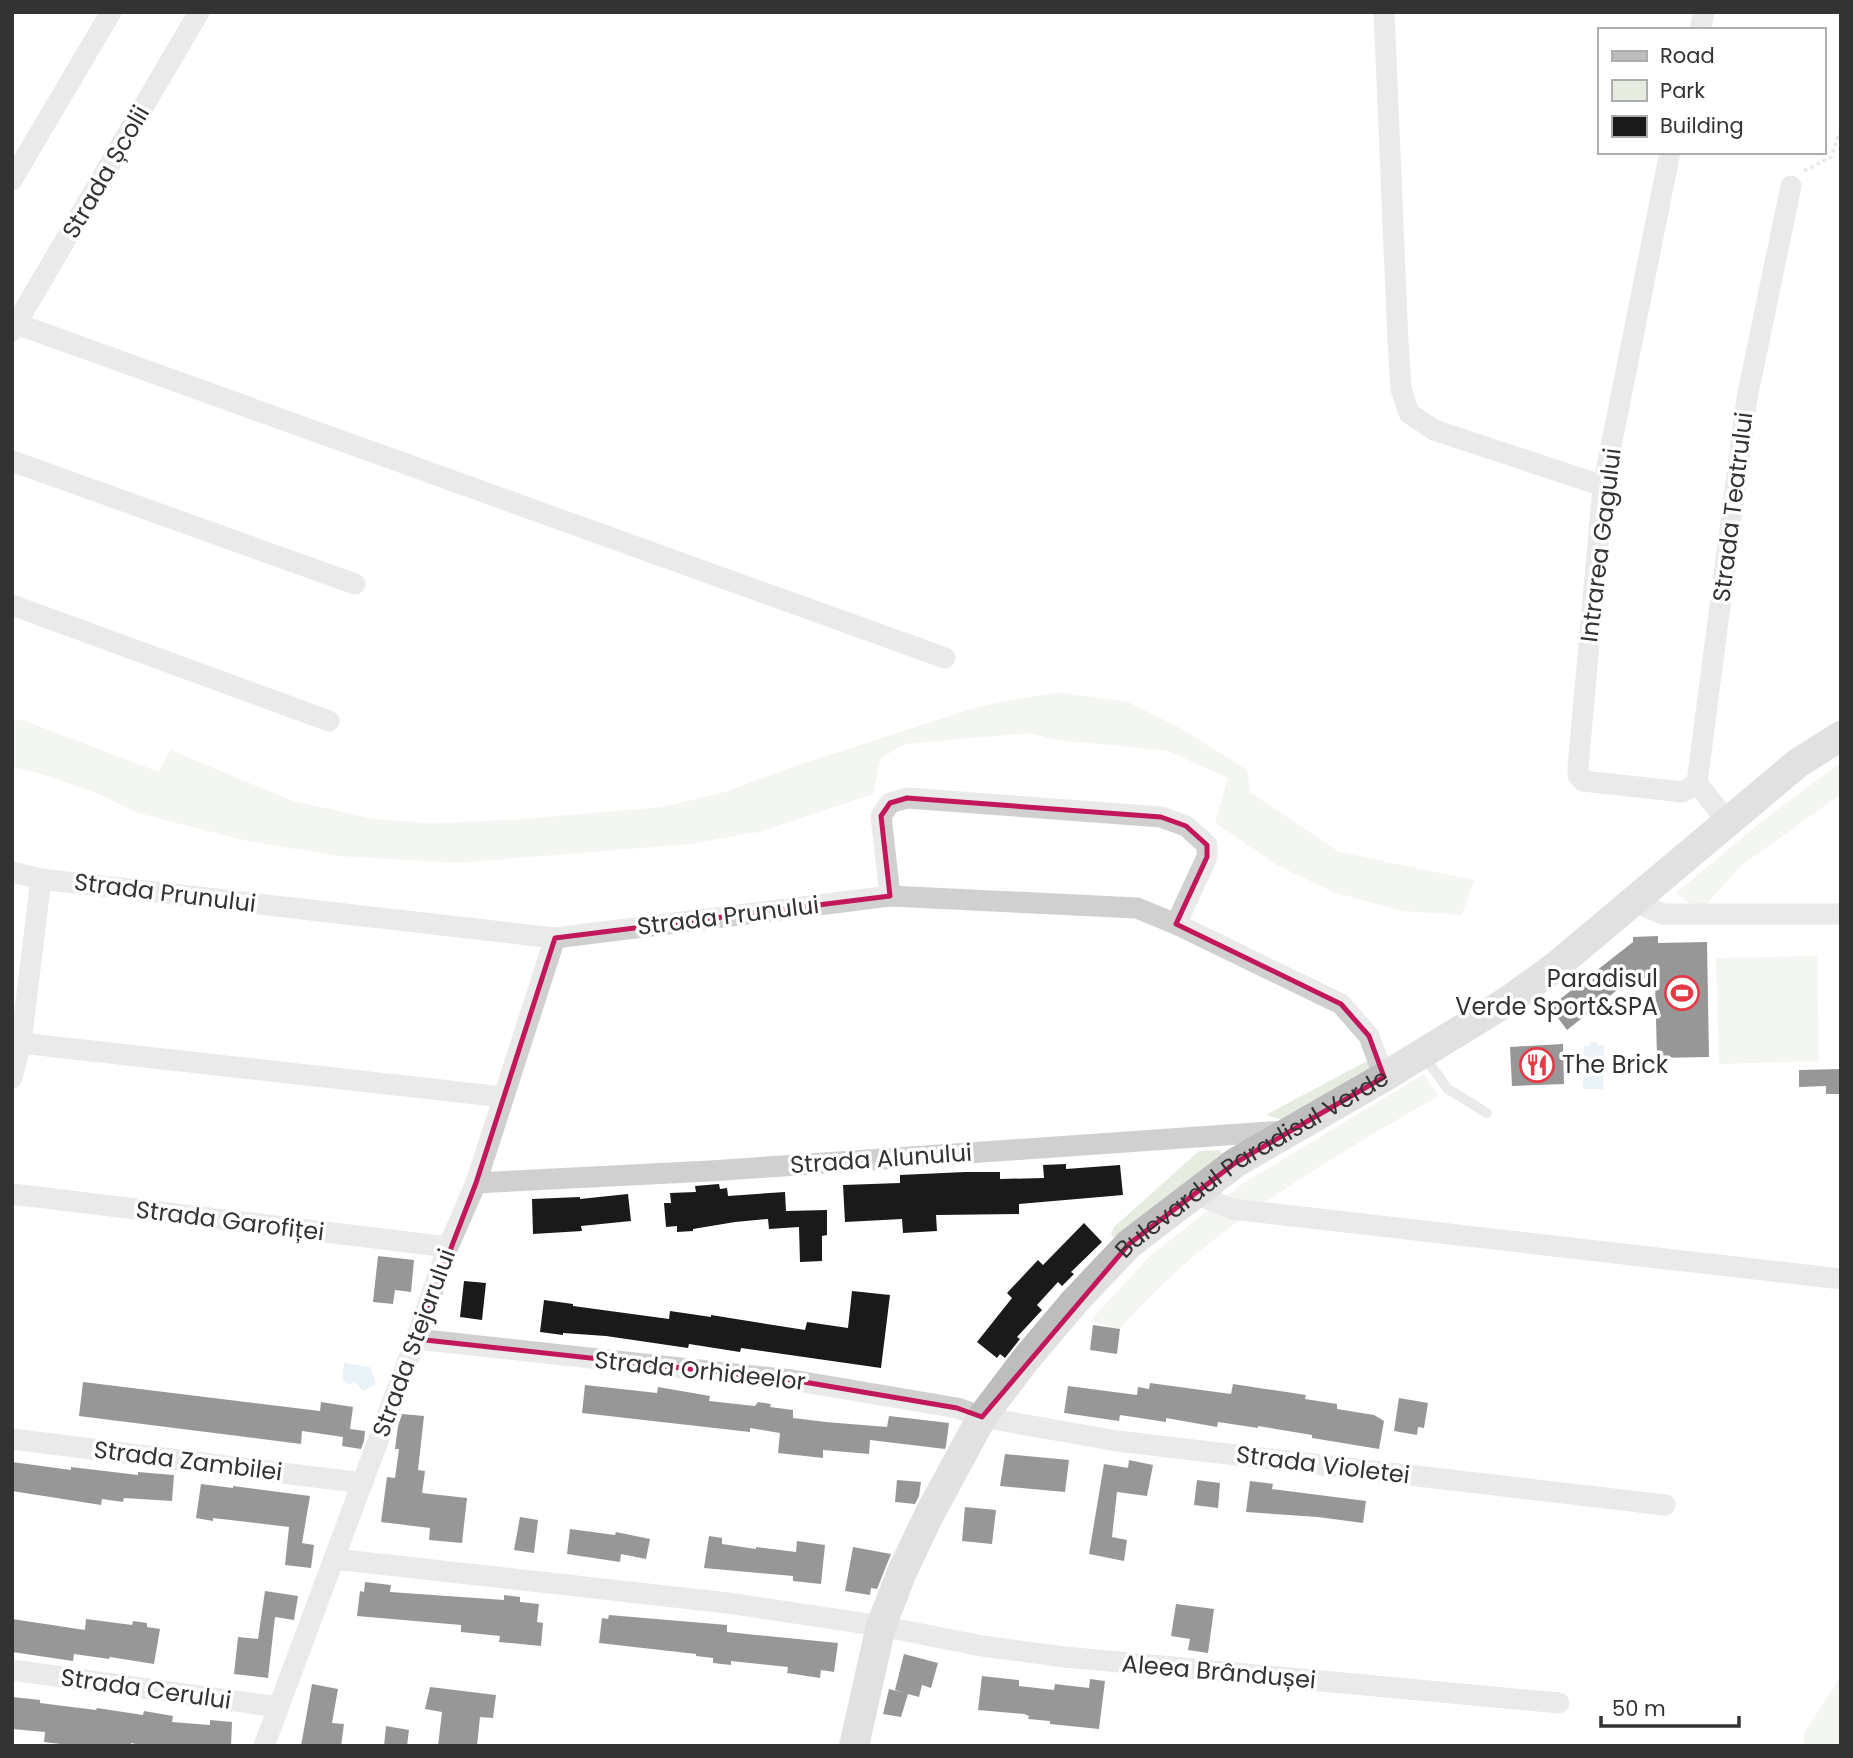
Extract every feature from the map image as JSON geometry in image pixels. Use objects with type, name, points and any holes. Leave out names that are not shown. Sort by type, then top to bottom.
[{"type":"street","points":[[12,180],[111,12]]},
{"type":"street","name":"Strada Școlii","points":[[14,328],[199,12]]},
{"type":"street","points":[[1384,12],[1401,389],[1409,413],[1434,430],[1603,486]]},
{"type":"street","name":"Intrarea Gagului","points":[[1670,154],[1603,486],[1578,775],[1584,781],[1683,792],[1697,783]]},
{"type":"street","name":"Strada Teatrului","points":[[1697,783],[1747,398],[1791,186]]},
{"type":"street","points":[[14,328],[945,658]]},
{"type":"street","points":[[12,461],[355,583]]},
{"type":"street","points":[[12,605],[329,721]]},
{"type":"street","name":"Bulevardul Paradisul Verde","points":[[854,1746],[881,1626],[902,1572],[982,1417],[1075,1301],[1129,1244],[1235,1163],[1508,1001],[1555,967],[1798,762],[1841,736]]},
{"type":"street","points":[[1697,783],[1727,821]]},
{"type":"street","points":[[890,895],[881,816],[890,803],[907,798],[1161,817],[1186,826],[1207,845],[1207,857],[1176,924]]},
{"type":"street","name":"Strada Prunului","points":[[12,872],[41,878],[555,938],[890,895],[1137,908],[1176,924],[1341,1004],[1369,1036],[1384,1077]]},
{"type":"street","points":[[12,1078],[21,1044],[41,878]]},
{"type":"street","points":[[1633,901],[1663,914],[1841,914]]},
{"type":"street","name":"Strada Stejarului","points":[[264,1746],[448,1247],[475,1183],[555,938]]},
{"type":"street","points":[[21,1044],[503,1097]]},
{"type":"street","name":"Strada Alunului","points":[[475,1183],[710,1171],[1286,1131]]},
{"type":"street","name":"Strada Garofiței","points":[[12,1194],[448,1247]]},
{"type":"street","points":[[1195,1194],[1232,1209],[1841,1279]]},
{"type":"street","name":"Strada Orhideelor","points":[[416,1339],[792,1380],[957,1408],[982,1417]]},
{"type":"street","name":"Strada Violetei","points":[[982,1417],[1117,1441],[1665,1505]]},
{"type":"street","name":"Strada Zambilei","points":[[12,1439],[363,1483]]},
{"type":"street","points":[[334,1559],[728,1603],[881,1626]]},
{"type":"street","name":"Aleea Brândușei","points":[[881,1626],[982,1646],[1065,1657],[1559,1703]]},
{"type":"street","name":"Strada Cerului","points":[[12,1671],[279,1707]]},
{"type":"lane","points":[[1422,1053],[1448,1089],[1487,1113]]},
{"type":"path","points":[[1791,186],[1802,172],[1831,157],[1841,129]]},
{"type":"highlighted area","points":[[907,798],[1161,817],[1186,826],[1207,845],[1207,857],[1176,924],[1341,1004],[1369,1036],[1384,1077],[1235,1163],[1129,1244],[982,1417],[957,1408],[792,1380],[416,1339],[476,1183],[555,938],[890,896],[881,816],[890,803]]},
{"type":"green space","points":[[1056,692],[1128,702],[1182,729],[1247,770],[1250,792],[1339,852],[1474,880],[1462,915],[1402,911],[1333,892],[1277,865],[1215,823],[1228,778],[1168,751],[1057,740],[1030,733],[905,744],[881,758],[873,794],[758,832],[690,844],[457,863],[339,856],[247,841],[138,813],[94,792],[12,767],[12,719],[25,721],[159,772],[170,750],[293,801],[374,819],[431,823],[511,820],[662,807],[725,792],[798,765],[981,706]]},
{"type":"green space","points":[[1841,762],[1841,794],[1742,865],[1700,911],[1676,893],[1757,825]]},
{"type":"green space","points":[[1817,956],[1819,1061],[1719,1064],[1716,958]]},
{"type":"green space","points":[[1384,1052],[1397,1069],[1294,1123],[1266,1115]]},
{"type":"green space","points":[[1424,1074],[1438,1096],[1311,1172],[1228,1229],[1153,1293],[1120,1329],[1090,1321],[1152,1254],[1242,1184]]},
{"type":"green space","points":[[1220,1150],[1226,1161],[1118,1243],[1111,1234],[1114,1227],[1199,1151]]},
{"type":"green space","points":[[1841,1676],[1841,1746],[1804,1746],[1804,1733]]},
{"type":"water","points":[[1590,1042],[1597,1042],[1597,1046],[1604,1045],[1603,1089],[1583,1089],[1584,1046],[1590,1046]]},
{"type":"water","points":[[344,1363],[370,1367],[376,1384],[363,1391],[354,1381],[350,1385],[342,1379]]},
{"type":"building","name":"Paradisul Verde Sport&SPA","points":[[1658,936],[1658,943],[1707,942],[1709,1057],[1657,1058],[1655,979],[1631,979],[1567,1030],[1550,1007],[1633,942],[1633,937]]},
{"type":"building","name":"The Brick","points":[[1563,1044],[1564,1084],[1512,1086],[1510,1047]]},
{"type":"building","points":[[1841,1069],[1841,1094],[1826,1094],[1826,1086],[1799,1087],[1799,1070]]},
{"type":"building","points":[[1066,1164],[1066,1169],[1120,1165],[1123,1195],[1019,1204],[1019,1214],[936,1215],[937,1231],[903,1233],[902,1219],[845,1222],[843,1185],[900,1183],[900,1175],[965,1172],[1000,1172],[1000,1179],[1044,1178],[1043,1165]]},
{"type":"building","points":[[719,1184],[720,1189],[727,1188],[728,1196],[785,1192],[786,1211],[827,1210],[827,1235],[822,1236],[822,1261],[800,1262],[799,1227],[769,1229],[768,1219],[735,1222],[693,1231],[677,1232],[677,1226],[666,1227],[664,1203],[671,1203],[670,1193],[696,1192],[695,1186]]},
{"type":"building","points":[[628,1194],[631,1221],[581,1226],[582,1231],[533,1234],[532,1199],[580,1199]]},
{"type":"building","points":[[1084,1223],[1102,1242],[1071,1272],[1074,1274],[1062,1286],[1058,1282],[1037,1305],[1042,1310],[1017,1337],[1020,1339],[1005,1358],[1000,1354],[997,1358],[977,1342],[1012,1298],[1007,1293],[1038,1260],[1043,1265]]},
{"type":"building","points":[[378,1256],[414,1260],[411,1292],[395,1290],[393,1304],[373,1302]]},
{"type":"building","points":[[464,1281],[486,1283],[482,1320],[460,1317]]},
{"type":"building","points":[[852,1291],[890,1295],[881,1368],[741,1348],[740,1352],[689,1344],[688,1348],[606,1336],[540,1332],[544,1300],[669,1319],[670,1311],[805,1330],[807,1322],[848,1328]]},
{"type":"building","points":[[1093,1325],[1120,1329],[1117,1354],[1090,1350]]},
{"type":"building","points":[[83,1382],[320,1411],[321,1402],[353,1407],[350,1429],[365,1431],[364,1441],[361,1449],[342,1446],[343,1437],[302,1431],[301,1444],[79,1416]]},
{"type":"building","points":[[1150,1383],[1231,1394],[1233,1384],[1306,1395],[1305,1399],[1337,1404],[1337,1409],[1374,1415],[1384,1421],[1379,1449],[1258,1426],[1218,1422],[1217,1427],[1166,1418],[1166,1422],[1120,1415],[1119,1421],[1064,1413],[1068,1386],[1137,1395],[1138,1387],[1149,1389]]},
{"type":"building","points":[[585,1385],[657,1393],[658,1387],[710,1396],[709,1401],[755,1406],[758,1402],[771,1404],[770,1407],[793,1410],[793,1418],[826,1422],[887,1427],[889,1416],[949,1423],[946,1446],[945,1449],[870,1440],[869,1454],[823,1450],[823,1458],[778,1453],[780,1433],[582,1413]]},
{"type":"building","points":[[1399,1398],[1428,1403],[1424,1428],[1418,1427],[1417,1435],[1394,1431]]},
{"type":"building","points":[[402,1414],[424,1416],[418,1470],[425,1471],[422,1493],[467,1498],[462,1543],[429,1540],[430,1528],[381,1522],[387,1477],[395,1478],[399,1449],[395,1449]]},
{"type":"building","points":[[1005,1454],[1069,1460],[1065,1492],[1000,1486]]},
{"type":"building","points":[[1129,1460],[1153,1465],[1147,1496],[1117,1492],[1112,1537],[1127,1540],[1124,1561],[1089,1554],[1104,1464],[1128,1468]]},
{"type":"building","points":[[12,1462],[71,1470],[71,1467],[138,1475],[138,1472],[174,1475],[172,1501],[124,1498],[123,1502],[102,1499],[101,1505],[12,1491]]},
{"type":"building","points":[[897,1480],[921,1482],[915,1504],[895,1502]]},
{"type":"building","points":[[1197,1480],[1220,1483],[1218,1508],[1194,1505]]},
{"type":"building","points":[[1250,1481],[1273,1484],[1272,1489],[1366,1501],[1363,1523],[1246,1512]]},
{"type":"building","points":[[201,1484],[310,1496],[302,1543],[314,1545],[311,1568],[285,1565],[289,1527],[196,1518]]},
{"type":"building","points":[[965,1507],[996,1510],[992,1544],[962,1541]]},
{"type":"building","points":[[520,1517],[538,1520],[534,1553],[514,1550]]},
{"type":"building","points":[[570,1529],[615,1535],[616,1532],[650,1539],[646,1559],[621,1554],[620,1562],[567,1554]]},
{"type":"building","points":[[709,1536],[722,1538],[722,1544],[756,1549],[796,1552],[797,1541],[825,1545],[821,1584],[793,1581],[793,1576],[704,1568]]},
{"type":"building","points":[[853,1547],[891,1554],[877,1589],[871,1588],[870,1595],[845,1591]]},
{"type":"building","points":[[365,1582],[391,1585],[390,1592],[504,1600],[504,1595],[520,1597],[520,1602],[539,1604],[537,1622],[543,1623],[541,1646],[499,1642],[500,1636],[461,1632],[461,1625],[357,1616],[360,1591],[364,1592]]},
{"type":"building","points":[[265,1591],[298,1596],[294,1620],[275,1617],[268,1678],[234,1674],[238,1637],[258,1639]]},
{"type":"building","points":[[1176,1604],[1214,1609],[1208,1653],[1188,1650],[1190,1639],[1171,1636]]},
{"type":"building","points":[[609,1615],[727,1625],[727,1632],[838,1643],[834,1672],[821,1670],[820,1678],[787,1673],[788,1667],[731,1661],[731,1665],[713,1663],[713,1658],[696,1654],[599,1643],[602,1618],[608,1619]]},
{"type":"building","points":[[12,1619],[85,1630],[86,1619],[132,1625],[133,1621],[147,1623],[147,1627],[160,1629],[154,1664],[74,1654],[73,1661],[12,1652]]},
{"type":"building","points":[[904,1654],[938,1663],[931,1688],[922,1685],[919,1697],[908,1694],[901,1717],[883,1714],[889,1689],[905,1693],[895,1690]]},
{"type":"building","points":[[982,1676],[1019,1680],[1019,1686],[1054,1690],[1055,1684],[1089,1688],[1090,1679],[1105,1681],[1099,1729],[1050,1724],[1050,1721],[1028,1719],[1029,1716],[1024,1714],[978,1710]]},
{"type":"building","points":[[312,1684],[338,1689],[332,1723],[344,1724],[341,1746],[301,1746]]},
{"type":"building","points":[[430,1687],[496,1695],[493,1718],[480,1717],[477,1746],[438,1746],[442,1712],[425,1709]]},
{"type":"building","points":[[13,1697],[96,1710],[143,1715],[144,1711],[173,1716],[172,1722],[210,1725],[210,1720],[232,1722],[231,1746],[146,1746],[131,1743],[131,1746],[77,1746],[44,1742],[45,1732],[12,1729]]},
{"type":"building","points":[[386,1726],[409,1730],[407,1746],[384,1746]]},
{"type":"place","name":"Paradisul Verde Sport&SPA","points":[[1682,993]]},
{"type":"place","name":"The Brick","points":[[1537,1065]]}]
